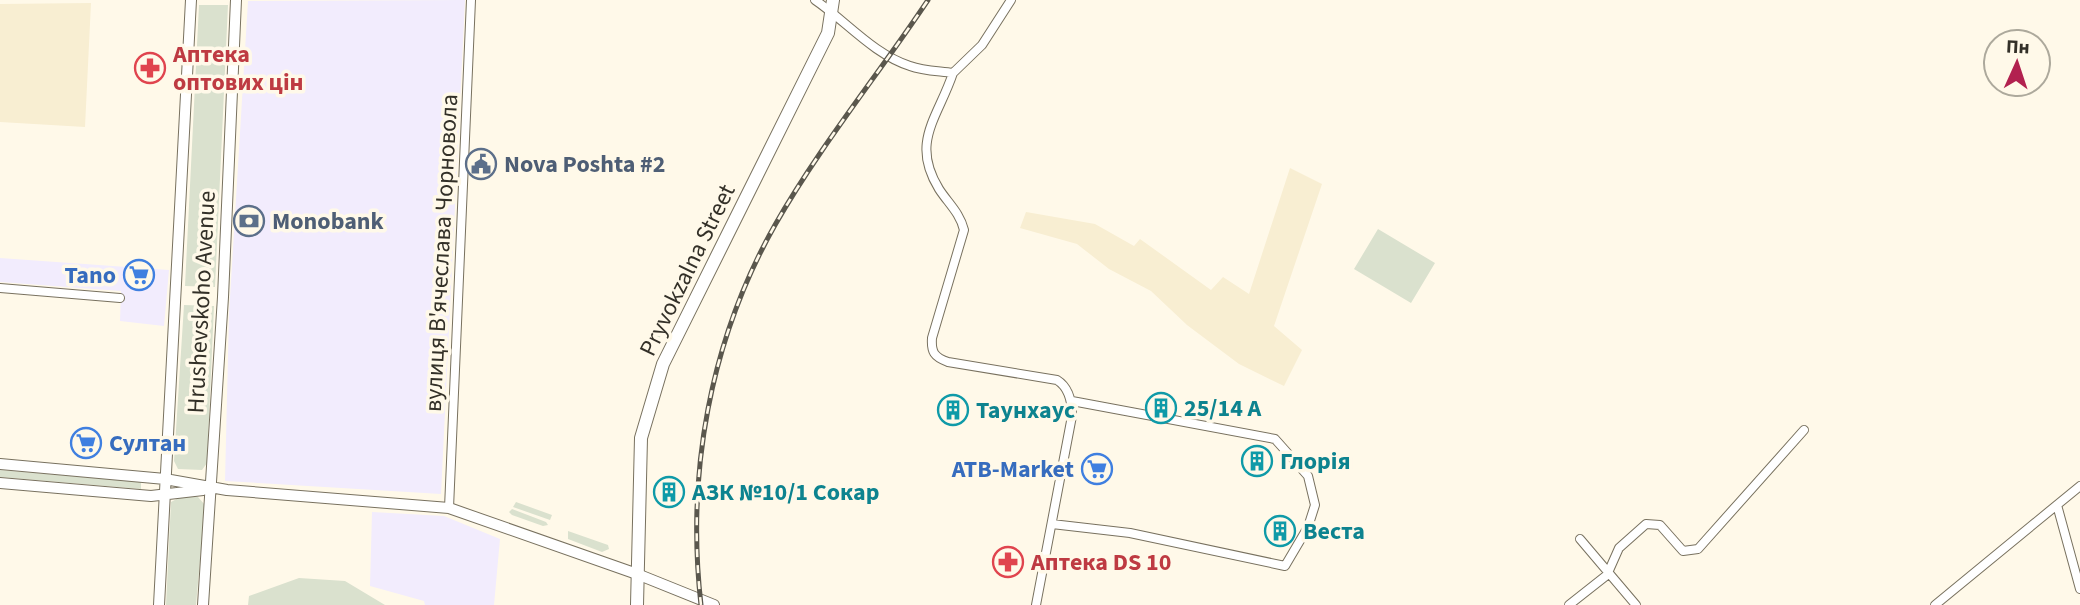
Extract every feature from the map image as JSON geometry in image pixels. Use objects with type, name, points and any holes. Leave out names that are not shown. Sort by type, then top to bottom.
[{"type":"main road","name":"Hrushevskoho Avenue","points":[[159,605],[191,0]]},
{"type":"main road","name":"Hrushevskoho Avenue","points":[[203,605],[223,307],[236,0]]},
{"type":"main road","name":"Pryvokzalna Street","points":[[637,605],[641,438],[663,364],[828,33],[833,6]]},
{"type":"main road","points":[[0,464],[165,479],[211,489],[449,508],[637,574],[714,605]]},
{"type":"main road","points":[[0,483],[164,497],[211,489]]},
{"type":"street","name":"вулиця В'ячеслава Чорновола","points":[[449,508],[471,0]]},
{"type":"street","points":[[815,0],[833,6],[870,44],[899,62],[912,67],[953,73]]},
{"type":"street","points":[[1011,0],[982,46],[953,73],[931,123],[924,149],[930,172],[962,218],[964,230],[932,338],[932,350],[937,358],[948,362],[1057,380],[1063,384],[1072,401],[1072,416],[1036,605]]},
{"type":"street","points":[[0,288],[120,298]]},
{"type":"street","points":[[1052,524],[1142,536],[1285,566],[1308,527],[1315,505],[1308,476],[1275,439],[1072,401]]},
{"type":"street","points":[[1569,605],[1609,572],[1615,554],[1625,541],[1651,523],[1664,528],[1684,551],[1698,549],[1804,430]]},
{"type":"street","points":[[1936,605],[2080,486]]},
{"type":"street","points":[[2057,506],[2080,589]]},
{"type":"street","points":[[1580,539],[1636,605]]},
{"type":"shaded area","points":[[465,0],[441,494],[225,481],[229,314],[248,1]]},
{"type":"shaded area","points":[[91,3],[85,127],[0,122],[0,4]]},
{"type":"shaded area","points":[[1290,168],[1322,184],[1274,326],[1302,350],[1284,386],[1239,364],[1187,325],[1151,291],[1109,269],[1077,244],[1020,228],[1026,212],[1095,224],[1134,246],[1140,239],[1211,290],[1223,277],[1249,294]]},
{"type":"shaded area","points":[[0,258],[169,270],[164,326],[120,321],[121,291],[0,282]]},
{"type":"shaded area","points":[[372,512],[444,516],[500,539],[494,605],[425,605],[424,601],[370,586]]},
{"type":"green space","points":[[199,5],[228,5],[215,287],[185,286]]},
{"type":"green space","points":[[1378,229],[1435,263],[1411,303],[1354,269]]},
{"type":"green space","points":[[673,300],[679,300],[658,341],[655,336]]},
{"type":"green space","points":[[184,305],[214,306],[207,463],[202,470],[178,469],[174,461]]},
{"type":"green space","points":[[0,470],[141,482],[141,489],[0,477]]},
{"type":"green space","points":[[188,493],[198,497],[205,505],[196,605],[166,605],[171,502]]},
{"type":"green space","points":[[516,502],[552,515],[550,520],[513,507]]},
{"type":"green space","points":[[512,509],[548,525],[543,526],[512,515],[509,512]]},
{"type":"green space","points":[[568,531],[608,545],[609,549],[602,552],[568,539]]},
{"type":"green space","points":[[299,578],[345,581],[385,605],[248,605],[249,596]]},
{"type":"railway","points":[[701,605],[697,556],[701,458],[708,409],[734,314],[753,269],[792,196],[928,0]]},
{"type":"place","name":"Аптека оптових цін","points":[[150,68]]},
{"type":"place","name":"Nova Poshta #2","points":[[481,164]]},
{"type":"place","name":"Monobank","points":[[249,221]]},
{"type":"place","name":"Tano","points":[[139,275]]},
{"type":"place","name":"25/14 А","points":[[1161,408]]},
{"type":"place","name":"Таунхаус","points":[[953,410]]},
{"type":"place","name":"Султан","points":[[86,443]]},
{"type":"place","name":"Глорія","points":[[1257,461]]},
{"type":"place","name":"ATB-Market","points":[[1097,469]]},
{"type":"place","name":"АЗК №10/1 Сокар","points":[[669,492]]},
{"type":"place","name":"Веста","points":[[1280,531]]},
{"type":"place","name":"Аптека DS 10","points":[[1008,562]]}]
